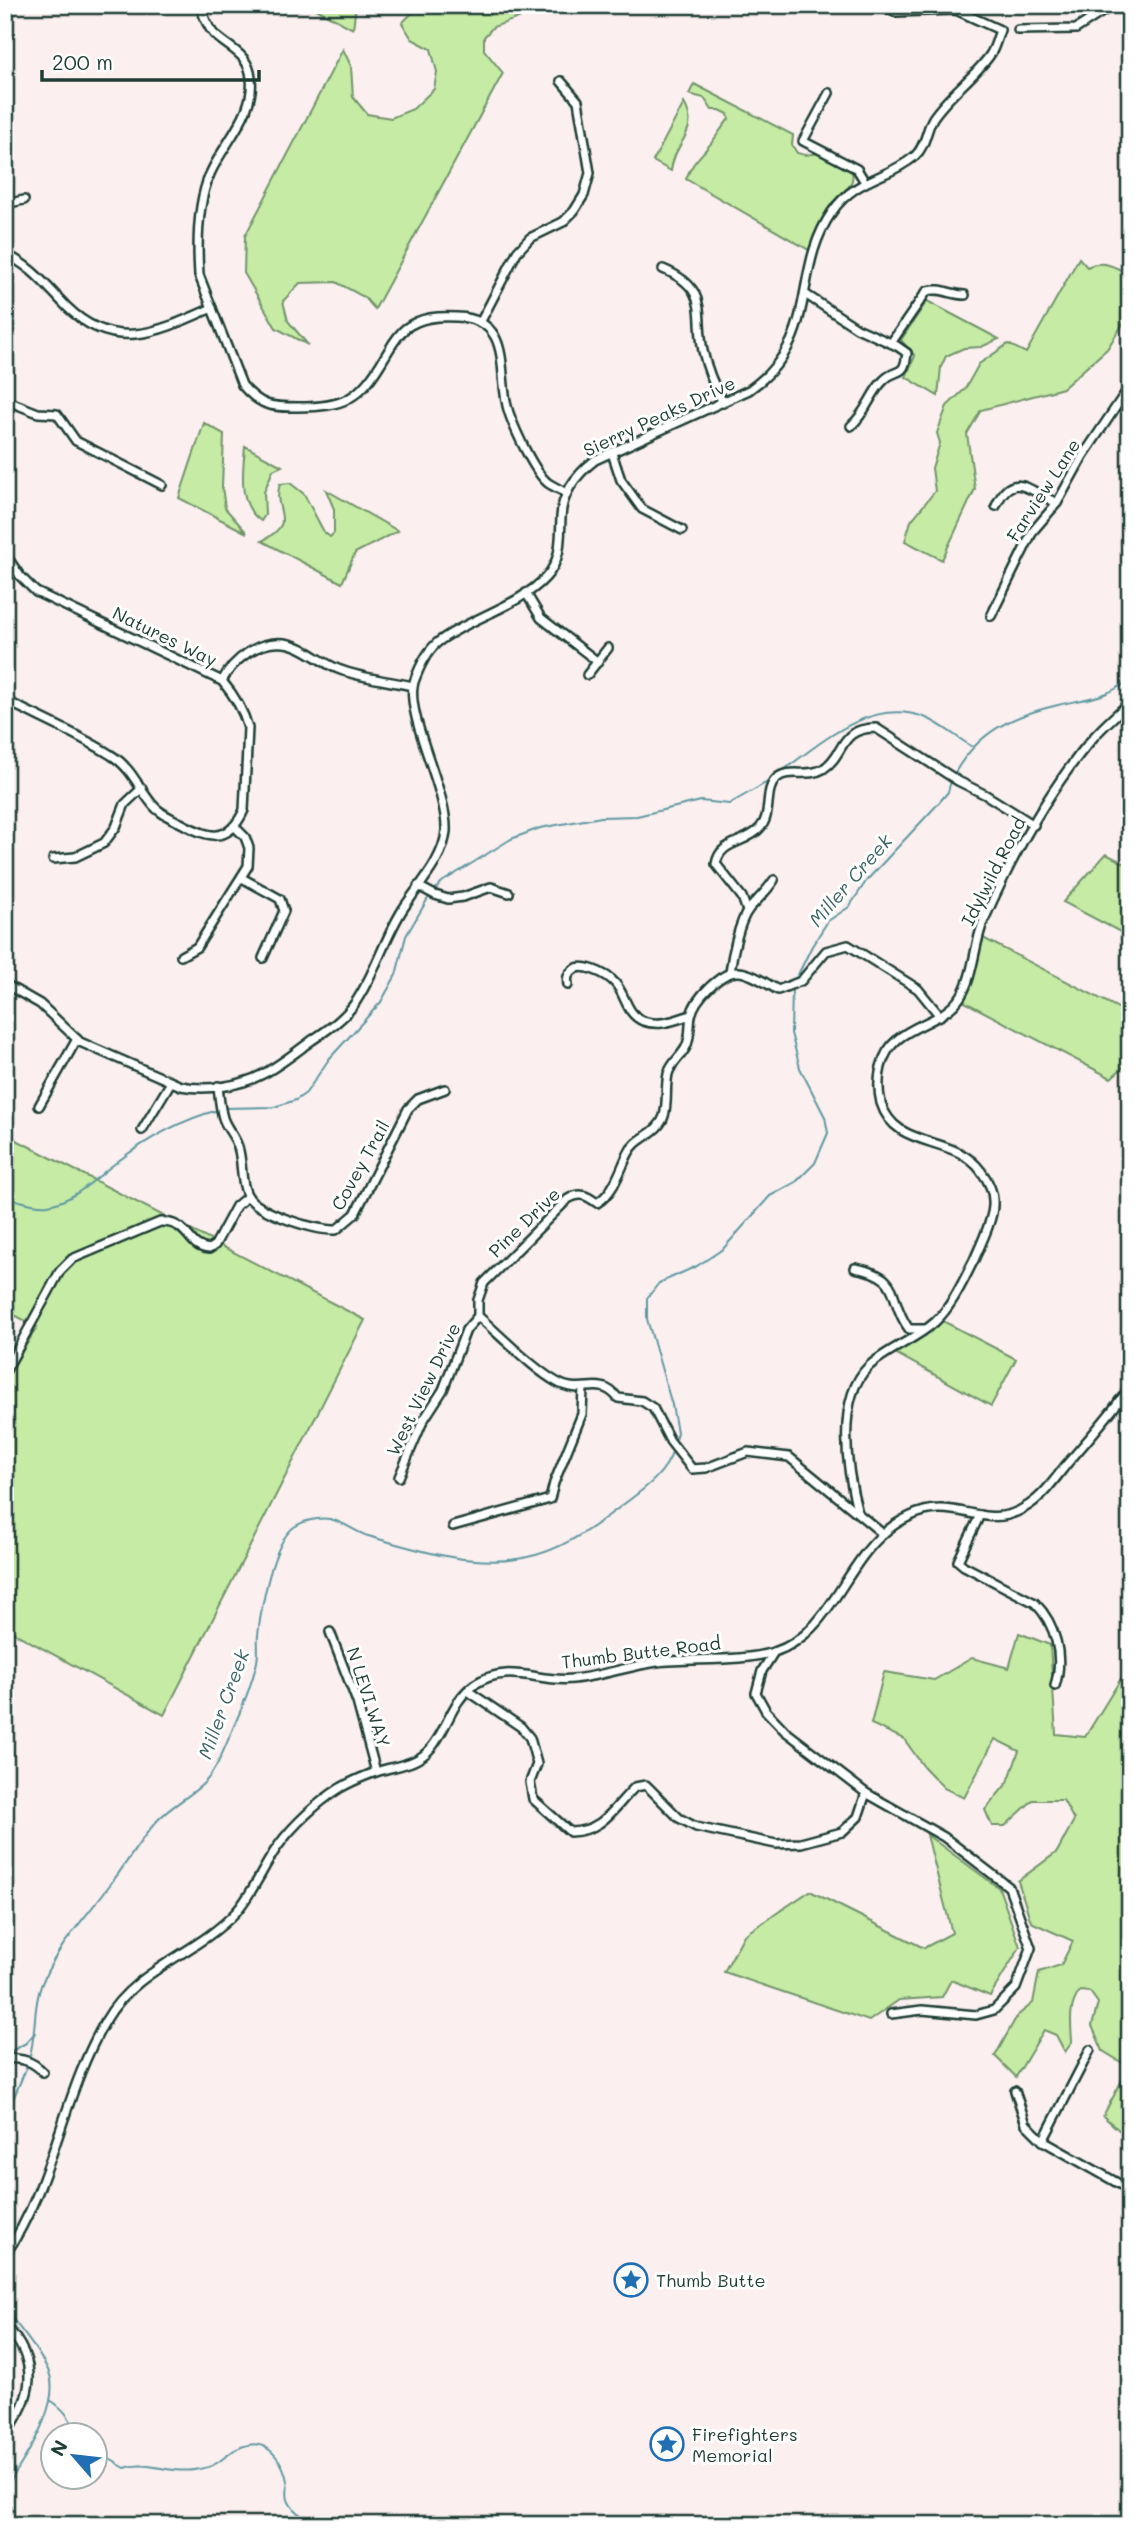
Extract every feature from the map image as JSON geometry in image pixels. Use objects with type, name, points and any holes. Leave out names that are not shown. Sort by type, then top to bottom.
[{"type":"street","points":[[200,5],[202,15],[214,33],[241,54],[250,70],[252,87],[248,105],[210,174],[203,196],[198,256],[199,275],[242,385],[253,398],[271,407],[329,407],[345,401],[371,380],[399,334],[425,318],[460,317],[480,323],[491,331],[498,342],[503,359],[503,386],[509,412],[535,466],[546,482],[567,493]]},
{"type":"street","name":"Sierry Peaks Drive","points":[[413,686],[425,656],[438,642],[536,588],[550,573],[562,540],[561,514],[567,493],[581,471],[595,460],[723,403],[757,384],[779,364],[798,328],[816,246],[832,211],[847,194],[917,154],[932,120],[991,53],[1000,30],[956,10],[896,12],[874,5]]},
{"type":"street","points":[[1018,30],[1076,29],[1113,5]]},
{"type":"street","points":[[480,323],[517,252],[530,238],[563,222],[584,195],[590,173],[578,101],[561,81]]},
{"type":"street","points":[[829,93],[803,141],[857,169],[865,182]]},
{"type":"street","points":[[5,204],[24,200]]},
{"type":"street","points":[[5,254],[32,270],[68,308],[88,324],[110,332],[133,335],[160,331],[212,308]]},
{"type":"street","points":[[663,269],[685,281],[696,297],[701,314],[702,348],[709,376],[723,403]]},
{"type":"street","points":[[891,343],[928,291],[937,288],[965,295]]},
{"type":"street","points":[[805,294],[857,328],[907,353],[901,372],[883,380],[860,418],[852,426]]},
{"type":"street","name":"Farview Lane","points":[[991,615],[1033,531],[1057,503],[1083,456],[1130,386]]},
{"type":"street","points":[[5,400],[38,413],[57,414],[76,441],[162,485]]},
{"type":"street","points":[[612,453],[621,480],[642,509],[682,530]]},
{"type":"street","points":[[996,506],[1008,486],[1013,485],[1020,485],[1057,503]]},
{"type":"street","name":"Natures Way","points":[[5,554],[7,564],[36,592],[222,681],[245,715],[248,728],[244,810],[234,827]]},
{"type":"street","points":[[526,593],[541,618],[598,662]]},
{"type":"street","points":[[5,985],[40,1004],[77,1040],[171,1082],[196,1089],[246,1081],[264,1074],[337,1022],[353,1006],[367,984],[401,912],[443,849],[446,813],[414,706],[413,686],[339,669],[283,643],[265,645],[247,652],[228,669],[222,681]]},
{"type":"street","points":[[587,675],[608,649]]},
{"type":"street","points":[[5,700],[112,755],[129,770],[162,814],[204,836],[221,835],[234,827],[245,837],[248,866],[242,878],[197,947],[181,956]]},
{"type":"street","name":"Idylwild Road","points":[[858,1513],[850,1471],[846,1415],[855,1387],[868,1368],[935,1321],[954,1299],[980,1246],[993,1205],[989,1181],[972,1159],[950,1147],[912,1136],[895,1127],[882,1104],[877,1080],[883,1058],[897,1038],[940,1016],[962,995],[985,919],[1034,825],[1061,780],[1093,738],[1130,702]]},
{"type":"street","points":[[747,911],[742,897],[716,864],[718,855],[724,847],[759,830],[769,806],[771,787],[777,777],[787,773],[816,773],[827,767],[850,735],[863,728],[876,728],[958,781],[1034,825]]},
{"type":"street","points":[[53,859],[75,857],[104,843],[116,827],[125,804],[142,788]]},
{"type":"street","points":[[242,878],[280,899],[284,911],[263,958]]},
{"type":"street","points":[[775,880],[764,896],[747,911],[732,955],[730,972],[742,972],[778,990],[801,981],[826,951],[848,946],[918,989],[940,1016]]},
{"type":"street","points":[[418,886],[448,899],[463,897],[491,887],[509,893]]},
{"type":"street","points":[[568,985],[570,972],[583,966],[607,976],[615,983],[632,1014],[644,1021],[664,1024],[691,1015]]},
{"type":"street","name":"Pine Drive","points":[[478,1316],[478,1300],[484,1283],[568,1199],[576,1194],[586,1195],[597,1203],[604,1198],[635,1142],[657,1129],[664,1118],[669,1069],[686,1048],[691,1031],[691,1015],[703,992],[730,972]]},
{"type":"street","points":[[39,1106],[77,1040]]},
{"type":"street","points":[[142,1130],[171,1082]]},
{"type":"street","points":[[5,1373],[60,1271],[72,1259],[160,1222],[179,1226],[202,1249],[215,1245],[236,1206],[248,1196],[242,1158],[236,1140],[223,1120],[218,1086]]},
{"type":"street","name":"Covey Trail","points":[[248,1196],[257,1205],[312,1228],[336,1230],[355,1214],[408,1109],[418,1099],[445,1090]]},
{"type":"street","points":[[855,1268],[874,1271],[884,1278],[891,1286],[909,1329],[925,1329]]},
{"type":"street","points":[[478,1316],[550,1378],[565,1387],[599,1385],[611,1390],[618,1398],[642,1401],[653,1408],[670,1441],[692,1469],[706,1468],[748,1451],[789,1457],[883,1534]]},
{"type":"street","name":"West View Drive","points":[[399,1476],[423,1421],[443,1390],[466,1330],[478,1316]]},
{"type":"street","name":"Thumb Butte Road","points":[[5,2255],[30,2216],[76,2081],[119,1998],[163,1965],[196,1947],[237,1911],[280,1843],[313,1809],[341,1788],[376,1772],[409,1765],[432,1747],[452,1709],[476,1683],[506,1672],[570,1680],[653,1662],[774,1652],[809,1631],[883,1534],[911,1515],[938,1509],[980,1516],[1006,1516],[1026,1508],[1038,1498],[1130,1387]]},
{"type":"street","points":[[453,1526],[550,1499],[582,1414],[583,1388]]},
{"type":"street","points":[[1119,1401],[1130,1407]]},
{"type":"street","points":[[980,1516],[958,1561],[1035,1603],[1042,1610],[1053,1630],[1058,1651],[1058,1676],[1055,1686]]},
{"type":"street","name":"N LEVI WAY","points":[[330,1632],[357,1702],[376,1772]]},
{"type":"street","points":[[774,1652],[762,1671],[756,1693],[766,1711],[785,1731],[866,1793],[944,1837],[1009,1887],[1031,1948],[1016,1988],[994,2010],[976,2015],[922,2010],[891,2014]]},
{"type":"street","points":[[468,1691],[521,1727],[530,1738],[537,1764],[530,1782],[533,1799],[570,1832],[586,1831],[608,1817],[635,1787],[646,1786],[679,1818],[696,1827],[776,1844],[801,1843],[842,1832],[858,1817],[866,1793]]},
{"type":"street","points":[[1043,2141],[1090,2050]]},
{"type":"street","points":[[5,2058],[35,2063],[43,2072]]},
{"type":"street","points":[[1015,2091],[1026,2124],[1043,2141],[1130,2190]]},
{"type":"street","points":[[5,2325],[28,2363],[31,2380],[28,2396],[5,2434]]},
{"type":"green space","points":[[309,5],[356,5],[353,29]]},
{"type":"green space","points":[[428,5],[540,5],[536,12],[493,27],[484,37],[484,50],[503,73],[375,309],[364,297],[336,282],[300,283],[283,301],[288,321],[308,345],[276,328],[244,273],[245,236],[343,49],[351,66],[353,97],[367,114],[391,118],[413,109],[434,89],[437,72],[431,49],[412,39],[402,23],[411,14]]},
{"type":"green space","points":[[694,84],[793,135],[792,145],[797,153],[819,153],[852,172],[850,186],[828,208],[809,250],[686,179],[693,165],[729,119],[728,114],[712,110],[704,98],[689,94]]},
{"type":"green space","points":[[684,103],[690,122],[671,171],[653,161]]},
{"type":"green space","points":[[1079,258],[1087,267],[1104,264],[1130,275],[1130,313],[1107,349],[1063,388],[981,410],[967,434],[975,489],[942,560],[905,541],[911,521],[935,491],[932,468],[940,443],[937,433],[947,406],[965,389],[979,364],[1008,344],[1026,353]]},
{"type":"green space","points":[[927,301],[999,339],[981,347],[964,348],[946,356],[941,367],[938,396],[906,377],[915,356],[901,340]]},
{"type":"green space","points":[[204,423],[224,434],[222,487],[225,508],[247,533],[179,498]]},
{"type":"green space","points":[[245,446],[282,466],[273,470],[264,492],[265,515],[261,521],[253,514],[245,497]]},
{"type":"green space","points":[[290,483],[304,494],[324,532],[330,537],[334,533],[334,509],[326,490],[398,531],[355,553],[342,583],[262,541],[280,528],[280,484]]},
{"type":"green space","points":[[1106,854],[1130,866],[1130,937],[1063,902]]},
{"type":"green space","points":[[983,938],[1130,1014],[1130,1061],[1111,1078],[963,1001],[973,981]]},
{"type":"green space","points":[[5,1134],[365,1320],[164,1715],[5,1628],[5,1381],[37,1327],[5,1310]]},
{"type":"green space","points":[[943,1321],[1016,1359],[991,1406],[895,1353]]},
{"type":"green space","points":[[1019,1633],[1050,1645],[1056,1734],[1085,1737],[1130,1664],[1130,1971],[1124,1977],[1130,1999],[1130,2123],[1121,2132],[1103,2116],[1129,2067],[1103,2051],[1092,2026],[1098,2003],[1090,1992],[1080,1991],[1076,1997],[1071,2015],[1072,2042],[1065,2052],[1056,2035],[1044,2030],[1016,2077],[995,2056],[1017,2016],[1033,2003],[1039,1972],[1061,1965],[1073,1941],[1031,1922],[1018,1881],[1057,1852],[1074,1820],[1063,1800],[1033,1800],[1005,1826],[992,1826],[985,1810],[1008,1782],[1019,1751],[995,1739],[964,1798],[944,1788],[924,1767],[904,1739],[871,1724],[884,1672],[934,1680],[972,1658],[1009,1668]]},
{"type":"green space","points":[[927,1835],[999,1888],[1020,1947],[990,1996],[951,1980],[942,1997],[899,2000],[869,2021],[724,1972],[744,1935],[810,1891],[924,1948],[952,1933]]},
{"type":"waterway","name":"Miller Creek","points":[[953,776],[973,748],[997,728],[1041,709],[1103,695],[1130,680]]},
{"type":"waterway","points":[[781,772],[847,726],[884,713],[904,712],[924,717],[971,746]]},
{"type":"waterway","points":[[434,891],[442,882],[511,839],[540,828],[601,817],[637,816],[701,801],[729,804],[771,780]]},
{"type":"waterway","name":"Miller Creek","points":[[795,981],[828,921],[849,907],[867,880],[948,792],[951,781]]},
{"type":"waterway","points":[[223,1108],[274,1107],[296,1100],[306,1093],[329,1059],[381,1002],[396,975],[406,936],[430,895]]},
{"type":"waterway","name":"Miller Creek","points":[[675,1441],[677,1432],[672,1405],[647,1319],[647,1298],[659,1283],[697,1266],[723,1249],[770,1196],[796,1182],[815,1163],[828,1133],[825,1117],[800,1068],[791,1033],[792,989]]},
{"type":"waterway","points":[[5,1197],[38,1205],[48,1205],[68,1198],[152,1138],[191,1119],[218,1110]]},
{"type":"waterway","name":"Miller Creek","points":[[29,2059],[40,1991],[57,1954],[150,1829],[167,1811],[205,1782],[218,1763],[255,1670],[262,1609],[274,1561],[286,1535],[294,1527],[311,1520],[330,1519],[368,1536],[445,1556],[484,1561],[523,1558],[560,1546],[605,1518],[642,1491],[664,1468],[673,1450]]},
{"type":"waterway","points":[[6,2054],[26,2043],[35,2033]]},
{"type":"waterway","name":"Miller Creek","points":[[5,2118],[28,2064]]},
{"type":"waterway","name":"Miller Creek","points":[[5,2308],[44,2362],[51,2384],[50,2399],[39,2432],[5,2489]]},
{"type":"waterway","points":[[50,2400],[60,2407],[71,2422]]},
{"type":"waterway","points":[[108,2458],[125,2468],[141,2466],[185,2471],[213,2465],[243,2446],[263,2446],[274,2454],[283,2467],[287,2497],[292,2506],[302,2516],[319,2525]]},
{"type":"place","name":"Thumb Butte","points":[[631,2280]]},
{"type":"place","name":"Firefighters Memorial","points":[[667,2444]]}]
